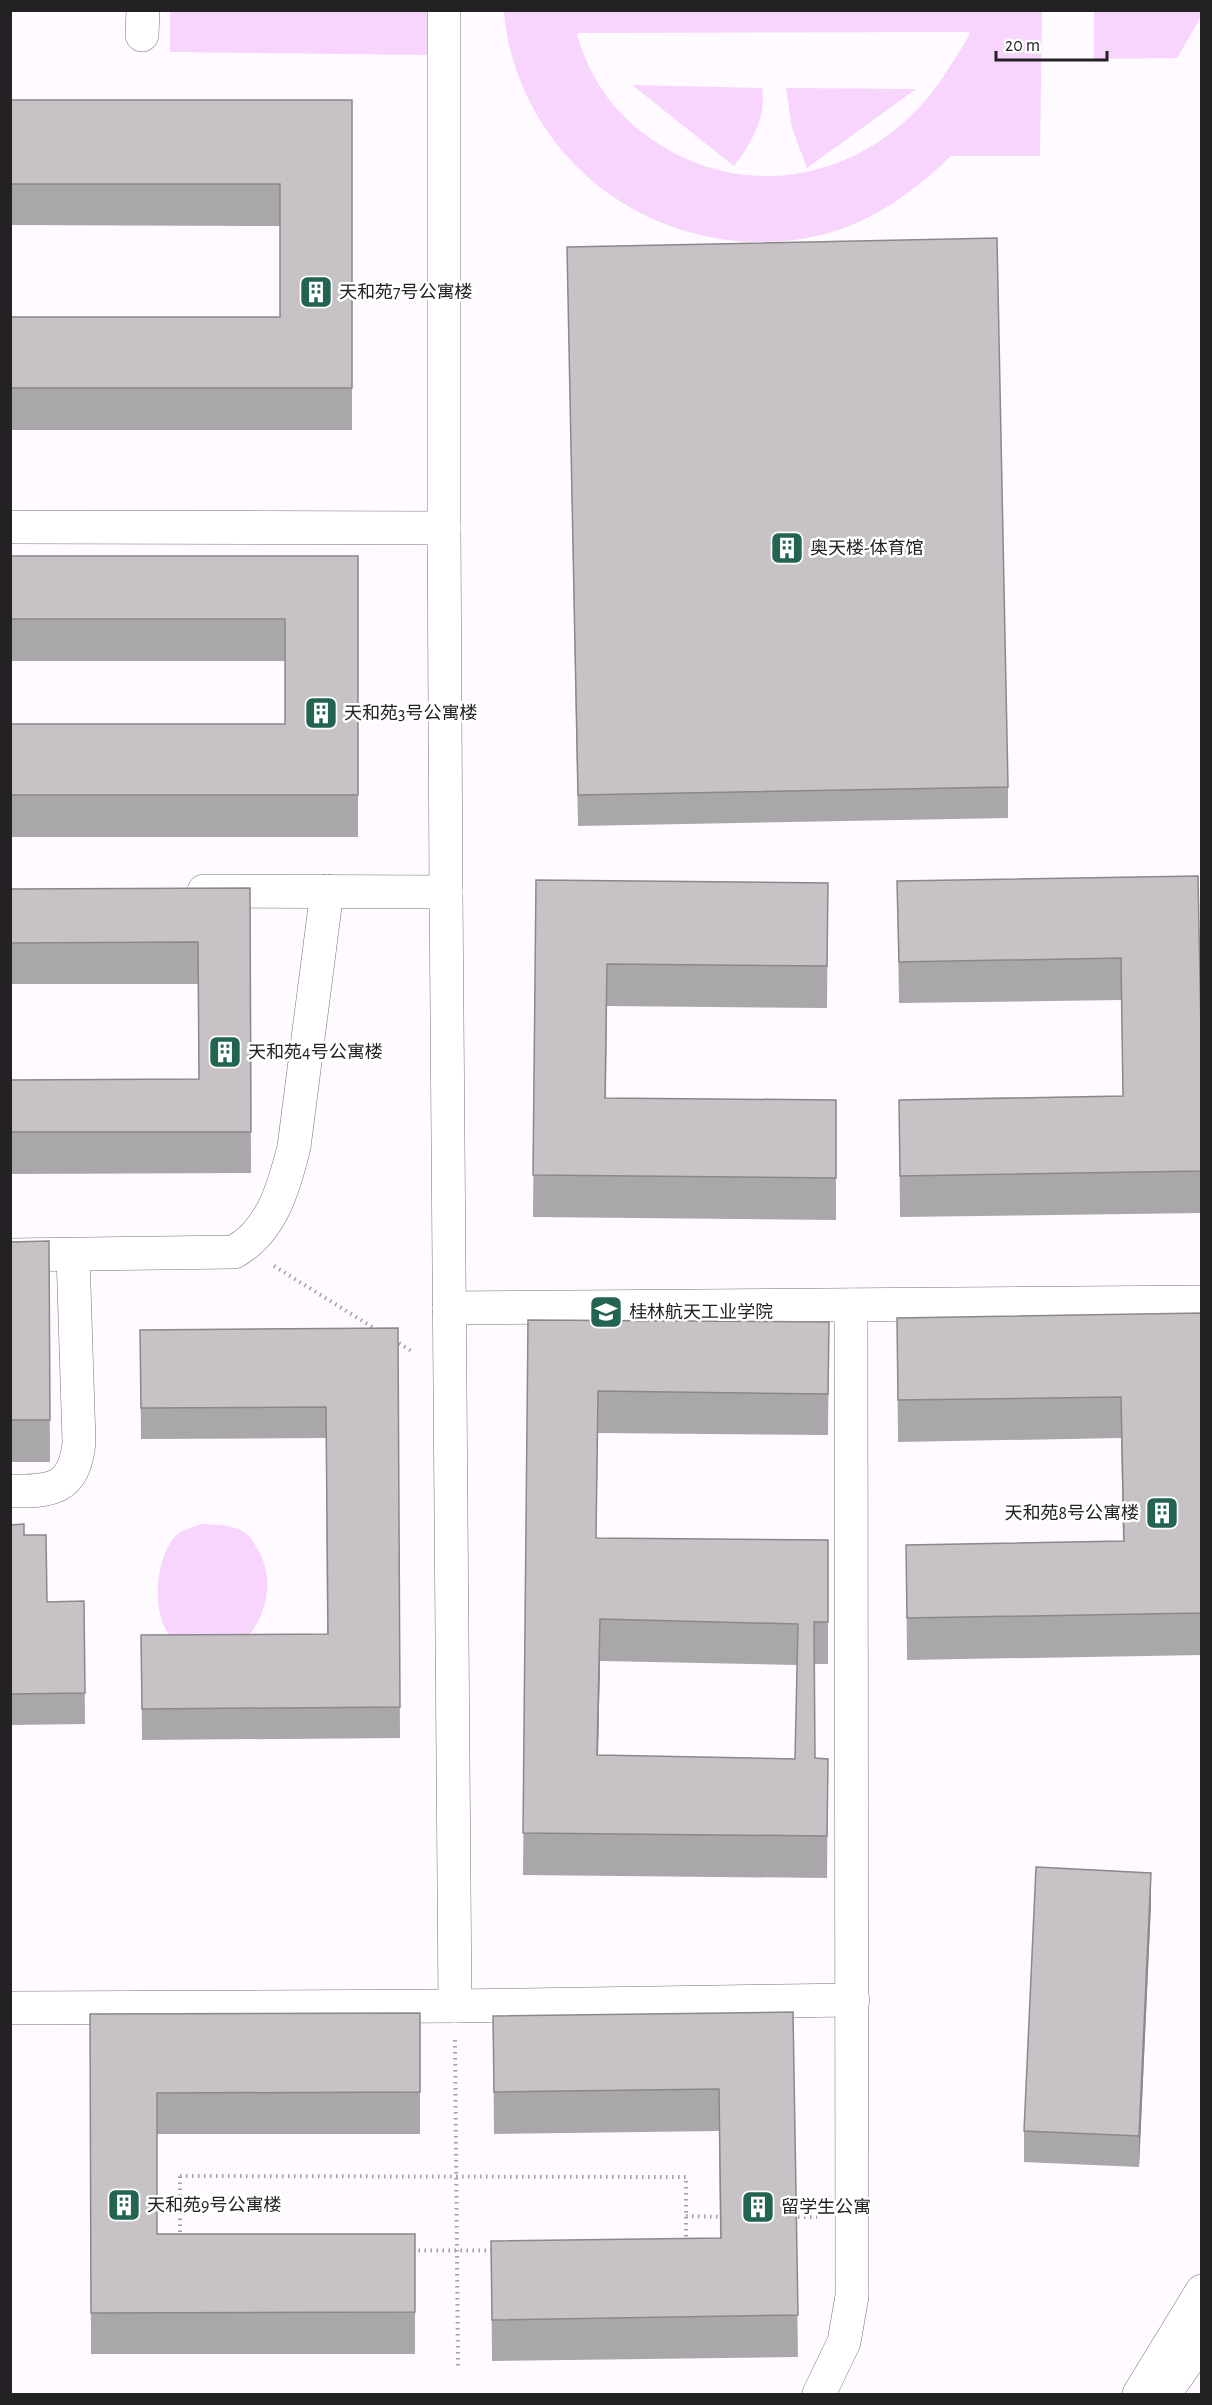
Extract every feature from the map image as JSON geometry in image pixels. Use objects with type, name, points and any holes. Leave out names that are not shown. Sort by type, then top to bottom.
[{"type":"main road","points":[[444,10],[446,892],[455,2006]]},
{"type":"main road","points":[[10,527],[444,528]]},
{"type":"main road","points":[[175,891],[446,892]]},
{"type":"main road","points":[[10,1255],[73,1256],[234,1252],[258,1233],[271,1214],[285,1181],[294,1148],[327,891]]},
{"type":"main road","points":[[10,1491],[39,1492],[58,1485],[70,1475],[77,1463],[79,1442],[73,1256]]},
{"type":"main road","points":[[449,1308],[1202,1302]]},
{"type":"main road","points":[[819,2394],[844,2342],[852,2296],[852,1305]]},
{"type":"main road","points":[[10,2008],[455,2006],[853,2000]]},
{"type":"main road","points":[[1139,2394],[1202,2291]]},
{"type":"main road","points":[[1164,2394],[1202,2340]]},
{"type":"path","points":[[243,1247],[381,1332]]},
{"type":"path","points":[[391,1338],[450,1374]]},
{"type":"path","points":[[455,2006],[458,2367]]},
{"type":"path","points":[[180,2176],[456,2176],[686,2177],[686,2251],[180,2250],[180,2176]]},
{"type":"path","points":[[686,2216],[733,2217]]},
{"type":"path","points":[[781,2217],[852,2218]]},
{"type":"shaded area","points":[[170,11],[429,11],[429,55],[170,52]]},
{"type":"shaded area","points":[[504,11],[1042,11],[1040,156],[951,156],[920,184],[885,208],[848,226],[807,238],[766,242],[726,240],[687,231],[650,217],[615,198],[584,174],[557,144],[534,110],[523,87],[510,49]],"holes":[[[970,32],[947,71],[919,107],[887,136],[850,157],[811,171],[770,176],[728,172],[687,159],[647,136],[623,116],[603,91],[587,63],[577,33]]]},
{"type":"shaded area","points":[[1094,11],[1201,11],[1201,17],[1177,58],[1094,59]]},
{"type":"shaded area","points":[[632,85],[762,88],[760,119],[752,139],[734,166]]},
{"type":"shaded area","points":[[786,88],[916,89],[807,168],[792,128]]},
{"type":"shaded area","points":[[201,1524],[226,1526],[244,1532],[263,1559],[267,1594],[260,1617],[247,1638],[181,1644],[168,1633],[162,1621],[159,1609],[158,1580],[165,1553],[171,1541],[179,1533]]},
{"type":"building","points":[[10,100],[352,100],[352,388],[10,388],[10,317],[280,317],[280,184],[10,184]]},
{"type":"building","name":"奥天楼-体育馆","points":[[997,238],[1008,787],[578,795],[567,247]]},
{"type":"building","points":[[10,556],[358,556],[358,795],[10,795],[10,724],[285,724],[285,619],[10,619]]},
{"type":"building","points":[[1198,876],[1202,1171],[900,1176],[899,1100],[1123,1096],[1121,958],[899,962],[897,881]]},
{"type":"building","points":[[536,880],[828,883],[827,966],[607,964],[605,1098],[836,1100],[836,1178],[533,1175]]},
{"type":"building","points":[[250,888],[251,1132],[10,1132],[10,1080],[199,1079],[198,942],[10,943],[10,889]]},
{"type":"building","points":[[49,1241],[50,1420],[10,1420],[10,1242]]},
{"type":"building","name":"天和苑8号公寓楼","points":[[1202,1313],[1202,1613],[907,1618],[906,1545],[1124,1541],[1121,1397],[898,1400],[897,1318]]},
{"type":"building","points":[[528,1320],[829,1322],[828,1394],[598,1391],[596,1538],[828,1540],[828,1622],[814,1622],[815,1758],[828,1759],[827,1836],[523,1833]],"holes":[[[600,1619],[798,1624],[795,1759],[597,1755]]]},
{"type":"building","points":[[398,1328],[400,1707],[142,1709],[141,1635],[328,1634],[326,1407],[141,1408],[140,1330]]},
{"type":"building","points":[[24,1524],[24,1535],[46,1535],[47,1602],[84,1601],[85,1693],[10,1694],[10,1525]]},
{"type":"building","points":[[1036,1867],[1151,1873],[1139,2136],[1024,2131]]},
{"type":"building","name":"留学生公寓","points":[[793,2012],[798,2315],[492,2320],[491,2241],[721,2238],[719,2089],[494,2092],[493,2016]]},
{"type":"building","points":[[420,2013],[420,2092],[157,2093],[157,2234],[415,2234],[415,2312],[91,2313],[90,2014]]},
{"type":"place","name":"天和苑7号公寓楼","points":[[316,292]]},
{"type":"place","name":"奥天楼-体育馆","points":[[787,548]]},
{"type":"place","name":"天和苑3号公寓楼","points":[[321,713]]},
{"type":"place","name":"天和苑4号公寓楼","points":[[225,1052]]},
{"type":"place","name":"桂林航天工业学院","points":[[606,1312]]},
{"type":"place","name":"天和苑8号公寓楼","points":[[1162,1513]]},
{"type":"place","name":"天和苑9号公寓楼","points":[[124,2205]]},
{"type":"place","name":"留学生公寓","points":[[758,2207]]}]
